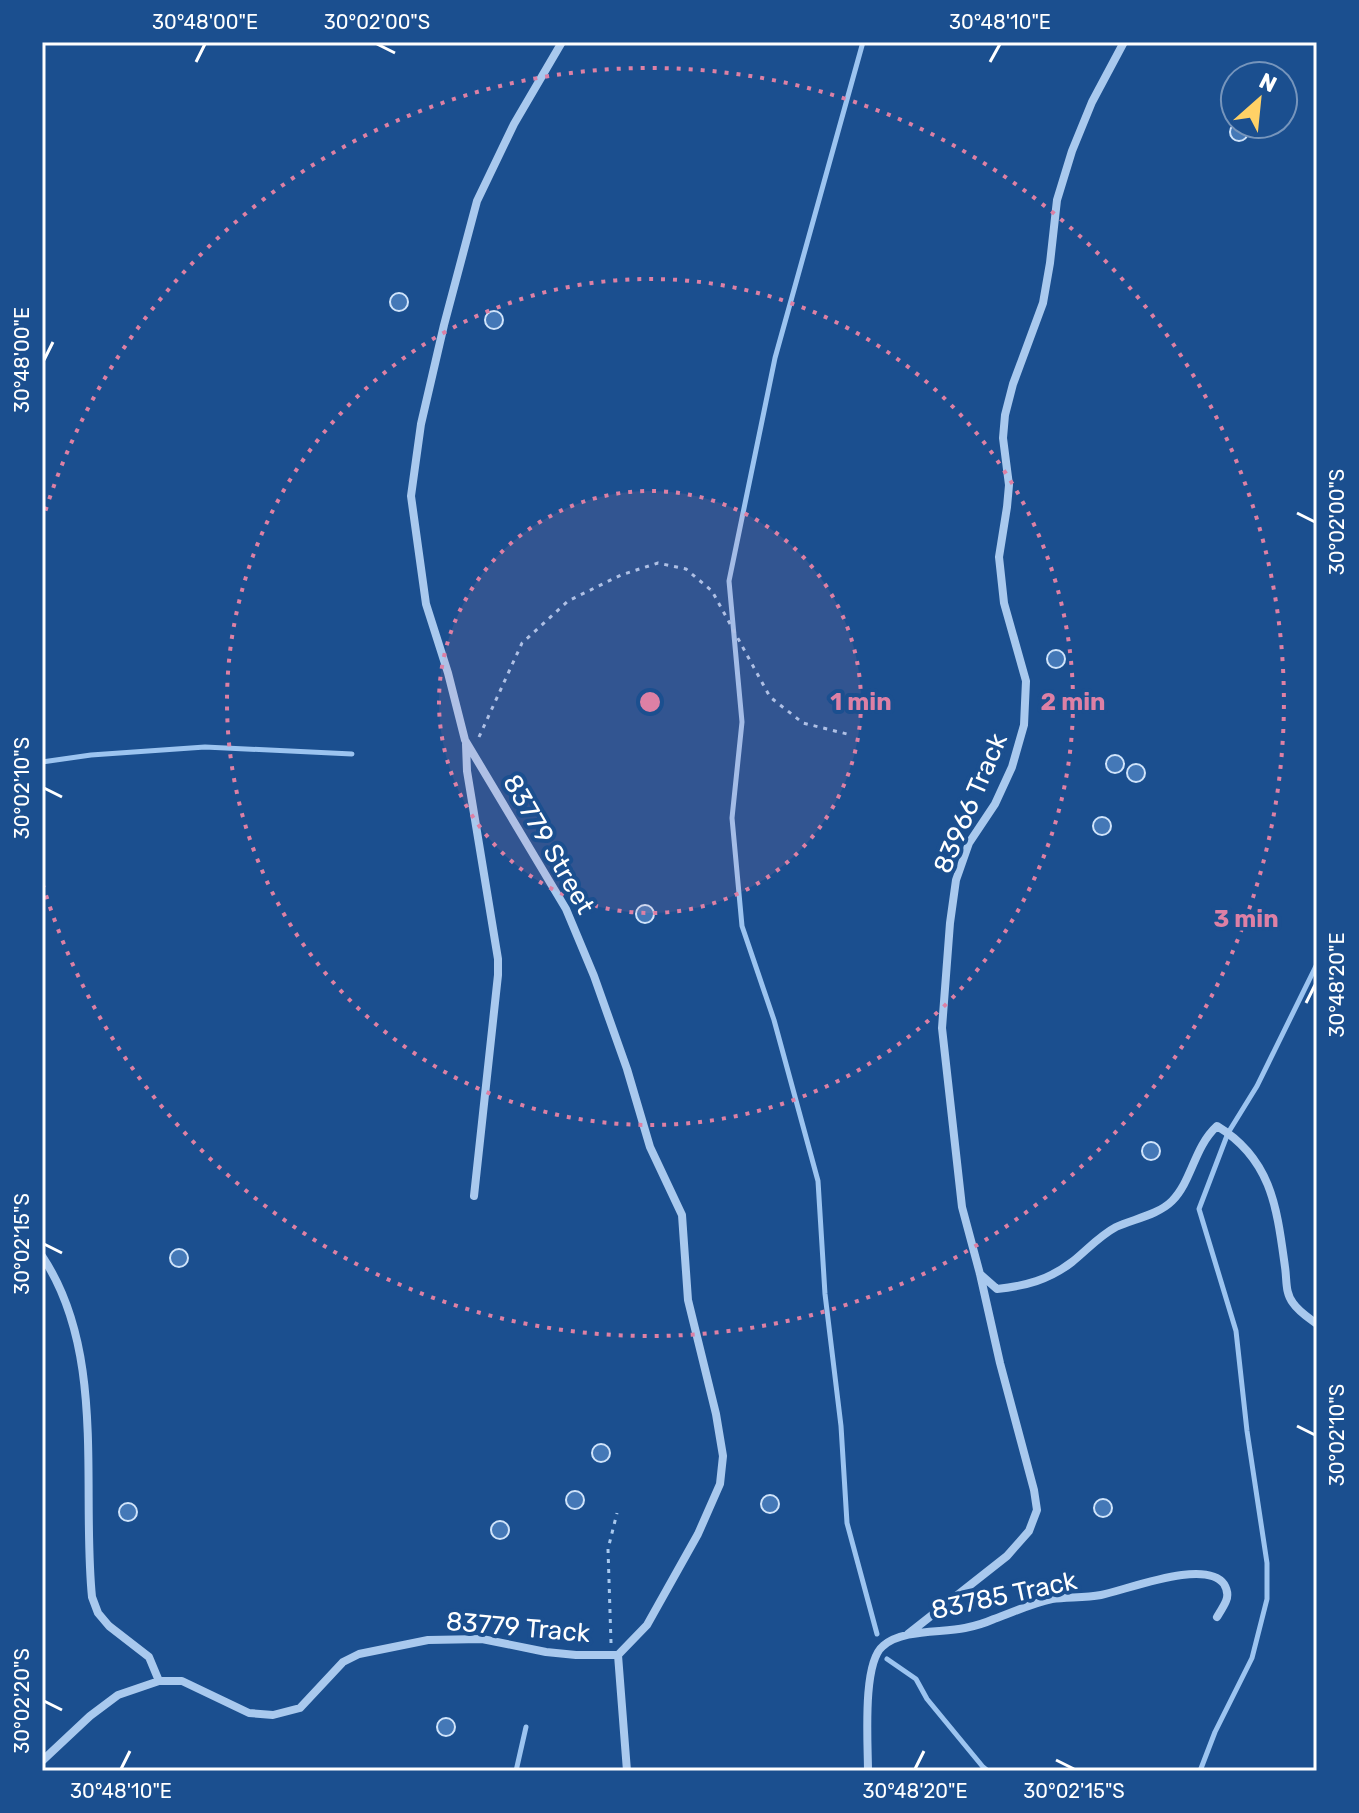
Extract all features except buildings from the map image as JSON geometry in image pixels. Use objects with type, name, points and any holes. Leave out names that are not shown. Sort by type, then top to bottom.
[{"type":"street","name":"83779 Street","points":[[562,42],[514,124],[477,201],[421,424],[411,496],[426,604],[465,740],[566,909],[627,1069],[650,1147],[682,1215],[688,1300],[723,1456],[720,1484],[680,1569],[647,1625],[615,1655]]},
{"type":"street","name":"83966 Track","points":[[908,1634],[1007,1556],[1029,1531],[1037,1510],[962,1207],[942,1028],[956,880],[969,843],[995,804],[1012,767],[1024,725],[1026,681],[1004,603],[999,557],[1009,485],[1003,438],[1005,415],[1043,303],[1057,200],[1072,151],[1092,102],[1124,42]]},
{"type":"street","points":[[465,740],[467,771],[498,959],[474,1196]]},
{"type":"street","points":[[980,1274],[997,1289],[1023,1286],[1050,1277],[1114,1228],[1172,1202],[1196,1156],[1217,1126],[1242,1146],[1272,1191],[1287,1289],[1292,1302],[1317,1324]]},
{"type":"street","points":[[42,1256],[57,1283],[78,1337],[87,1410],[92,1597],[98,1613],[109,1626],[149,1657],[159,1681]]},
{"type":"street","name":"83785 Track","points":[[868,1771],[869,1686],[872,1665],[883,1645],[908,1634],[969,1628],[1032,1604],[1103,1595],[1193,1574],[1210,1575],[1221,1580],[1228,1591],[1217,1617]]},
{"type":"street","name":"83779 Track","points":[[42,1761],[90,1716],[118,1695],[159,1681],[182,1681],[249,1713],[273,1715],[300,1708],[343,1662],[359,1654],[428,1640],[482,1639],[546,1652],[615,1655]]},
{"type":"street","points":[[615,1655],[627,1771]]},
{"type":"path","points":[[472,751],[522,643],[568,601],[621,575],[658,563],[686,569],[712,591],[770,697],[803,723],[851,735]]},
{"type":"path","points":[[615,1655],[608,1549],[617,1513]]},
{"type":"waterway","points":[[863,42],[775,358],[729,581],[742,722],[732,818],[742,926],[774,1020],[818,1181],[825,1294],[841,1426],[847,1523],[877,1634]]},
{"type":"waterway","points":[[42,762],[91,755],[205,747],[352,754]]},
{"type":"waterway","points":[[1200,1771],[1215,1732],[1252,1658],[1267,1599],[1267,1563],[1236,1331],[1199,1209],[1228,1133],[1257,1086],[1317,964]]},
{"type":"waterway","points":[[887,1659],[916,1679],[927,1699],[988,1771]]},
{"type":"waterway","points":[[516,1771],[526,1727]]}]
